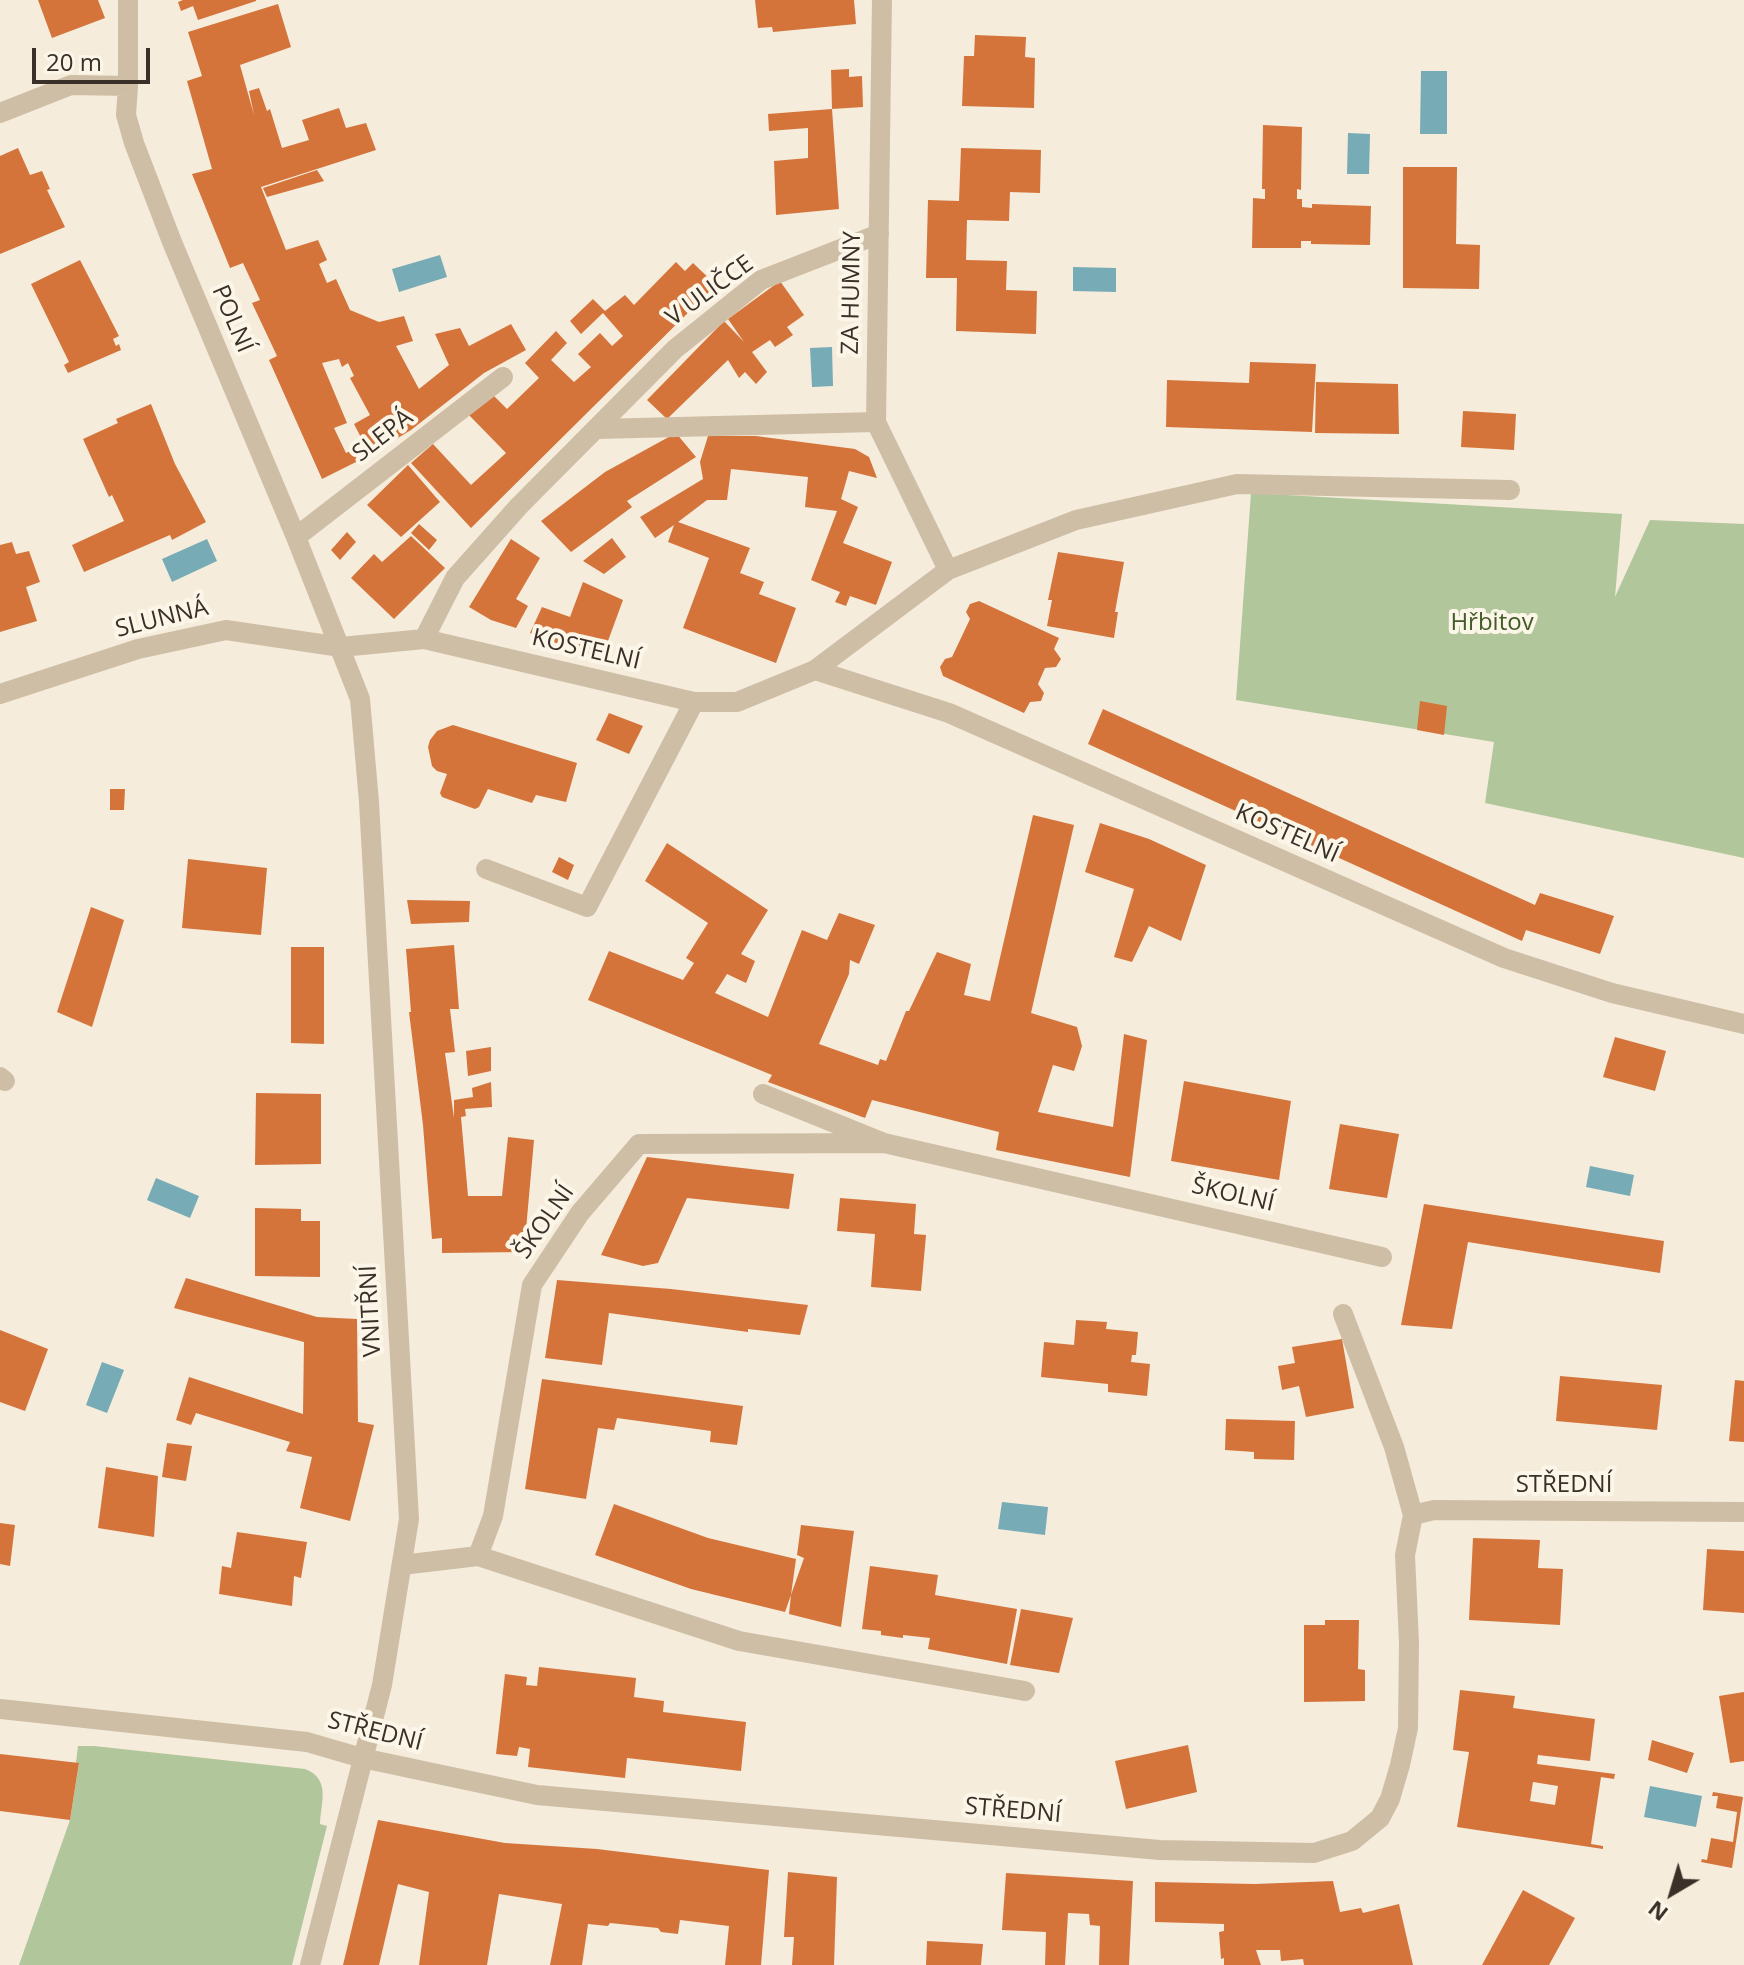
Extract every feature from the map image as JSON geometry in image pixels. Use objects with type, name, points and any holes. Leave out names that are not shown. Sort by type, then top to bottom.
[{"type":"street","name":"POLNÍ","points":[[128,0],[126,115],[134,143],[172,242],[341,647]]},
{"type":"street","name":"ZA HUMNY","points":[[882,0],[876,422],[948,570]]},
{"type":"street","points":[[0,113],[71,85],[128,86]]},
{"type":"street","name":"V ULIČCE","points":[[424,639],[455,578],[519,506],[675,349],[761,280],[879,234]]},
{"type":"street","name":"SLEPÁ","points":[[296,537],[503,377]]},
{"type":"street","points":[[598,429],[876,422]]},
{"type":"street","name":"KOSTELNÍ","points":[[341,647],[424,639],[694,702],[737,702],[815,670],[948,570],[1076,520],[1237,484],[1510,490]]},
{"type":"street","name":"SLUNNÁ","points":[[0,694],[138,649],[226,630],[341,647]]},
{"type":"street","name":"VNITŘNÍ","points":[[310,1965],[382,1685],[409,1519],[369,802],[360,699],[341,647]]},
{"type":"street","name":"KOSTELNÍ","points":[[815,670],[949,713],[1504,958],[1612,993],[1744,1024]]},
{"type":"street","points":[[486,869],[587,907],[694,702]]},
{"type":"street","name":"ŠKOLNÍ","points":[[763,1094],[884,1143],[1382,1257]]},
{"type":"street","name":"ŠKOLNÍ","points":[[478,1556],[493,1516],[532,1285],[580,1213],[639,1144],[884,1143]]},
{"type":"street","points":[[1343,1314],[1394,1447],[1413,1515]]},
{"type":"street","name":"STŘEDNÍ","points":[[0,1709],[307,1742],[362,1758],[537,1795],[1160,1850],[1314,1853],[1352,1841],[1380,1818],[1390,1799],[1400,1765],[1408,1728],[1409,1643],[1405,1555],[1413,1515],[1434,1510],[1744,1512]]},
{"type":"street","points":[[402,1565],[478,1556],[739,1641],[1025,1691]]},
{"type":"green space","name":"Hřbitov","points":[[1251,493],[1622,514],[1615,597],[1650,520],[1744,524],[1744,858],[1485,803],[1494,742],[1236,700]]},
{"type":"green space","points":[[78,1746],[305,1769],[313,1773],[323,1792],[320,1824],[327,1826],[292,1965],[19,1965],[70,1820],[79,1764],[76,1763]]},
{"type":"water","points":[[1421,71],[1447,71],[1447,134],[1420,134]]},
{"type":"water","points":[[1348,133],[1370,134],[1369,174],[1347,174]]},
{"type":"water","points":[[440,255],[447,277],[399,292],[392,269]]},
{"type":"water","points":[[1073,267],[1116,268],[1116,292],[1073,291]]},
{"type":"water","points":[[832,347],[833,386],[812,387],[810,348]]},
{"type":"water","points":[[207,539],[217,561],[172,582],[162,559]]},
{"type":"water","points":[[1590,1166],[1634,1175],[1630,1196],[1586,1187]]},
{"type":"water","points":[[156,1178],[199,1196],[190,1218],[147,1200]]},
{"type":"water","points":[[102,1362],[124,1370],[107,1413],[86,1405]]},
{"type":"water","points":[[1002,1502],[1048,1507],[1045,1535],[998,1529]]},
{"type":"water","points":[[1650,1786],[1702,1796],[1696,1827],[1644,1817]]},
{"type":"building","points":[[38,0],[98,0],[105,18],[52,38]]},
{"type":"building","points":[[755,0],[854,0],[856,24],[773,32],[772,27],[758,28]]},
{"type":"building","points":[[256,1],[198,20],[193,6],[181,11],[178,2]]},
{"type":"building","points":[[278,4],[291,47],[240,65],[254,115],[249,91],[259,88],[267,111],[270,109],[282,148],[309,140],[302,120],[339,108],[346,128],[366,123],[376,150],[261,187],[286,250],[318,240],[327,260],[319,264],[327,283],[336,279],[350,310],[379,322],[404,316],[413,341],[396,346],[419,389],[449,365],[435,334],[460,328],[469,346],[511,324],[526,350],[484,373],[411,430],[370,455],[354,424],[370,415],[350,378],[354,376],[348,363],[342,367],[339,359],[322,363],[347,423],[334,428],[346,453],[358,448],[364,458],[322,479],[269,360],[277,356],[252,303],[260,300],[243,263],[230,268],[192,174],[212,169],[187,81],[202,76],[188,32]]},
{"type":"building","points":[[975,35],[1026,37],[1025,57],[1035,58],[1034,108],[962,106],[964,56],[974,56]]},
{"type":"building","points":[[849,69],[849,77],[862,76],[863,107],[832,109],[831,70]]},
{"type":"building","points":[[832,109],[839,209],[776,215],[774,161],[808,158],[808,128],[769,131],[768,114]]},
{"type":"building","points":[[1263,125],[1302,127],[1301,190],[1297,189],[1297,199],[1302,199],[1302,207],[1312,208],[1312,204],[1371,206],[1370,245],[1311,244],[1311,241],[1301,241],[1301,248],[1252,248],[1253,198],[1265,199],[1265,189],[1262,189]]},
{"type":"building","points":[[18,148],[30,175],[42,171],[50,189],[47,190],[65,227],[0,254],[0,156]]},
{"type":"building","points":[[961,148],[1041,150],[1040,193],[1010,192],[1009,221],[967,220],[966,260],[1007,261],[1006,290],[1037,291],[1036,334],[956,331],[957,278],[926,278],[928,200],[959,201]]},
{"type":"building","points":[[1403,167],[1457,167],[1456,244],[1480,245],[1479,289],[1403,288]]},
{"type":"building","points":[[317,170],[324,181],[267,197],[263,188]]},
{"type":"building","points":[[80,260],[119,336],[113,339],[121,350],[68,373],[64,365],[69,362],[31,284]]},
{"type":"building","points":[[676,262],[685,271],[693,263],[716,285],[471,528],[411,463],[433,444],[471,485],[506,453],[468,414],[491,393],[507,409],[539,378],[525,363],[556,331],[567,343],[551,360],[574,382],[591,367],[578,354],[600,333],[612,346],[623,336],[603,313],[581,334],[570,321],[593,299],[605,311],[625,295],[634,305]]},
{"type":"building","points":[[780,281],[804,315],[787,327],[793,335],[775,347],[770,340],[752,352],[767,372],[756,384],[745,372],[739,378],[728,360],[667,419],[647,400],[724,321],[744,342],[728,319]]},
{"type":"building","points":[[1250,362],[1316,364],[1312,432],[1166,427],[1167,380],[1249,383]]},
{"type":"building","points":[[1316,382],[1398,384],[1399,434],[1315,433]]},
{"type":"building","points":[[151,404],[175,464],[206,522],[172,540],[170,535],[84,572],[72,545],[124,521],[112,495],[109,497],[83,439],[118,423],[116,419]]},
{"type":"building","points":[[1463,411],[1516,414],[1514,450],[1461,447]]},
{"type":"building","points":[[676,433],[696,457],[627,501],[632,507],[571,552],[541,521],[605,472]]},
{"type":"building","points":[[708,436],[756,436],[855,449],[869,457],[877,478],[849,471],[841,499],[858,507],[843,543],[892,562],[876,605],[850,596],[846,606],[835,602],[840,592],[811,580],[837,511],[805,507],[808,477],[731,469],[727,500],[707,500],[678,522],[750,548],[740,573],[764,582],[759,594],[796,608],[776,663],[683,628],[709,558],[668,542],[674,525],[655,538],[640,517],[703,479],[700,462]]},
{"type":"building","points":[[408,465],[440,502],[401,537],[367,505]]},
{"type":"building","points":[[419,524],[437,540],[429,550],[411,533]]},
{"type":"building","points":[[347,532],[356,542],[340,560],[331,550]]},
{"type":"building","points":[[411,536],[445,568],[394,619],[351,578],[374,554],[382,562]]},
{"type":"building","points":[[612,538],[626,557],[604,574],[583,561]]},
{"type":"building","points":[[511,539],[540,558],[516,599],[528,606],[516,628],[491,620],[469,607]]},
{"type":"building","points":[[12,542],[16,554],[29,551],[40,582],[26,587],[37,621],[0,632],[0,545]]},
{"type":"building","points":[[1058,552],[1124,562],[1115,612],[1118,612],[1114,638],[1047,626],[1052,600],[1048,600]]},
{"type":"building","points":[[583,582],[623,600],[601,660],[530,633],[542,607],[570,617]]},
{"type":"building","points":[[979,601],[1059,638],[1054,649],[1061,659],[1056,667],[1045,668],[1038,684],[1044,693],[1041,701],[1030,702],[1024,713],[943,676],[940,667],[945,659],[952,657],[970,619],[966,612],[970,604]]},
{"type":"building","points":[[1420,701],[1447,706],[1444,735],[1417,730]]},
{"type":"building","points":[[1103,709],[1535,905],[1540,893],[1614,916],[1600,954],[1526,930],[1522,941],[1088,744]]},
{"type":"building","points":[[609,713],[643,726],[629,754],[596,740]]},
{"type":"building","points":[[453,725],[577,763],[566,802],[536,795],[532,803],[488,789],[475,809],[442,797],[440,793],[447,774],[432,766],[428,747],[437,731]]},
{"type":"building","points":[[110,789],[125,789],[124,810],[110,810]]},
{"type":"building","points":[[1033,815],[1074,825],[1031,1013],[1077,1027],[1082,1046],[1074,1071],[1053,1065],[1038,1112],[1113,1127],[1124,1034],[1147,1040],[1130,1177],[996,1150],[999,1132],[872,1100],[865,1118],[768,1082],[772,1075],[588,1000],[609,951],[683,980],[694,963],[686,958],[708,923],[645,881],[667,843],[768,910],[741,954],[755,961],[746,983],[727,974],[715,993],[768,1017],[802,930],[827,940],[839,913],[875,925],[859,964],[850,960],[849,974],[819,1044],[878,1065],[880,1059],[886,1061],[906,1011],[909,1011],[937,952],[971,964],[964,995],[990,1001]]},
{"type":"building","points":[[1100,823],[1149,839],[1206,865],[1181,941],[1149,926],[1132,962],[1114,957],[1134,889],[1085,872]]},
{"type":"building","points":[[559,857],[574,865],[568,880],[552,872]]},
{"type":"building","points":[[188,859],[267,868],[261,935],[182,928]]},
{"type":"building","points":[[407,900],[470,901],[469,922],[411,924]]},
{"type":"building","points":[[91,907],[124,920],[92,1027],[57,1012]]},
{"type":"building","points":[[454,945],[459,1009],[450,1009],[455,1052],[445,1053],[454,1118],[454,1100],[473,1097],[472,1088],[491,1082],[492,1107],[465,1109],[466,1116],[461,1117],[468,1196],[502,1196],[508,1137],[534,1140],[524,1252],[442,1253],[442,1238],[432,1239],[423,1125],[409,1012],[406,949]]},
{"type":"building","points":[[291,947],[324,947],[324,1044],[291,1043]]},
{"type":"building","points":[[1615,1037],[1666,1051],[1655,1091],[1603,1077]]},
{"type":"building","points":[[491,1047],[491,1071],[468,1076],[466,1051]]},
{"type":"building","points":[[1184,1081],[1291,1101],[1279,1180],[1171,1161]]},
{"type":"building","points":[[256,1093],[321,1094],[321,1164],[255,1165]]},
{"type":"building","points":[[1340,1124],[1399,1134],[1387,1198],[1329,1189]]},
{"type":"building","points":[[647,1157],[794,1174],[789,1209],[687,1198],[658,1263],[643,1266],[601,1255]]},
{"type":"building","points":[[840,1198],[916,1204],[914,1234],[926,1235],[921,1291],[871,1287],[875,1234],[837,1231]]},
{"type":"building","points":[[1424,1204],[1664,1241],[1660,1273],[1468,1242],[1452,1329],[1401,1325]]},
{"type":"building","points":[[255,1208],[301,1209],[301,1221],[320,1221],[320,1277],[255,1276]]},
{"type":"building","points":[[186,1278],[317,1317],[357,1319],[358,1422],[374,1425],[350,1521],[300,1508],[312,1457],[286,1451],[290,1442],[196,1413],[191,1425],[176,1420],[189,1377],[303,1414],[304,1342],[174,1308]]},
{"type":"building","points":[[557,1280],[808,1305],[800,1335],[748,1329],[748,1332],[609,1313],[602,1365],[545,1358]]},
{"type":"building","points":[[1076,1320],[1107,1322],[1106,1329],[1138,1332],[1136,1355],[1132,1355],[1131,1362],[1150,1364],[1147,1396],[1108,1392],[1108,1384],[1041,1377],[1044,1342],[1074,1345]]},
{"type":"building","points":[[0,1330],[48,1349],[25,1411],[0,1402]]},
{"type":"building","points":[[1342,1339],[1354,1408],[1306,1417],[1299,1386],[1282,1390],[1278,1366],[1295,1363],[1292,1347]]},
{"type":"building","points":[[1560,1376],[1662,1385],[1657,1430],[1556,1421]]},
{"type":"building","points":[[542,1379],[743,1406],[737,1445],[710,1442],[711,1431],[617,1418],[614,1430],[598,1428],[586,1499],[525,1489]]},
{"type":"building","points":[[1735,1380],[1744,1381],[1744,1442],[1729,1441]]},
{"type":"building","points":[[1226,1419],[1295,1421],[1294,1460],[1254,1459],[1254,1452],[1225,1450]]},
{"type":"building","points":[[167,1443],[192,1446],[186,1481],[162,1477]]},
{"type":"building","points":[[106,1467],[158,1476],[154,1537],[98,1528]]},
{"type":"building","points":[[614,1504],[708,1538],[796,1559],[791,1595],[785,1612],[691,1589],[595,1555]]},
{"type":"building","points":[[0,1523],[15,1525],[10,1566],[0,1564]]},
{"type":"building","points":[[801,1525],[854,1531],[841,1627],[789,1614],[791,1595],[804,1558],[797,1555]]},
{"type":"building","points":[[237,1532],[307,1542],[301,1578],[294,1576],[292,1606],[219,1594],[222,1566],[231,1568]]},
{"type":"building","points":[[1473,1538],[1540,1540],[1538,1568],[1563,1569],[1560,1625],[1469,1620]]},
{"type":"building","points":[[1707,1549],[1744,1551],[1744,1613],[1703,1610]]},
{"type":"building","points":[[870,1566],[938,1575],[935,1595],[1017,1609],[1007,1664],[928,1649],[930,1638],[903,1635],[903,1638],[862,1629]]},
{"type":"building","points":[[1021,1609],[1073,1618],[1059,1673],[1010,1665]]},
{"type":"building","points":[[1325,1620],[1359,1620],[1358,1669],[1365,1670],[1365,1701],[1304,1702],[1304,1625],[1325,1625]]},
{"type":"building","points":[[539,1667],[636,1678],[634,1697],[664,1701],[663,1712],[746,1722],[741,1771],[627,1758],[625,1778],[528,1767],[530,1749],[519,1747],[517,1756],[496,1754],[505,1674],[527,1677],[526,1685],[537,1686]]},
{"type":"building","points":[[1460,1690],[1515,1696],[1513,1708],[1595,1719],[1590,1761],[1538,1755],[1537,1764],[1615,1774],[1614,1779],[1601,1777],[1591,1844],[1603,1846],[1603,1849],[1457,1827],[1469,1752],[1453,1750]],"holes":[[[1533,1782],[1558,1786],[1555,1805],[1530,1801]]]},
{"type":"building","points":[[1744,1692],[1744,1761],[1730,1763],[1719,1696]]},
{"type":"building","points":[[1652,1740],[1694,1753],[1687,1773],[1648,1760]]},
{"type":"building","points":[[1188,1745],[1197,1792],[1126,1809],[1115,1761]]},
{"type":"building","points":[[0,1754],[79,1763],[70,1820],[0,1811]]},
{"type":"building","points":[[1713,1792],[1743,1797],[1732,1868],[1701,1862],[1702,1859],[1707,1860],[1711,1838],[1733,1842],[1737,1812],[1716,1808],[1718,1796],[1712,1796]]},
{"type":"building","points":[[378,1820],[505,1843],[597,1849],[769,1870],[761,1965],[725,1965],[729,1926],[680,1920],[678,1934],[661,1932],[658,1928],[588,1924],[582,1965],[550,1965],[562,1904],[499,1894],[487,1965],[419,1965],[429,1892],[398,1884],[379,1965],[343,1965]]},
{"type":"building","points":[[788,1872],[837,1877],[834,1965],[792,1965],[794,1937],[784,1937]]},
{"type":"building","points":[[1006,1873],[1133,1881],[1129,1965],[1099,1965],[1100,1926],[1090,1925],[1089,1914],[1068,1913],[1065,1965],[1045,1965],[1046,1932],[1002,1930]]},
{"type":"building","points":[[1333,1881],[1340,1912],[1361,1908],[1363,1913],[1399,1904],[1413,1965],[1304,1965],[1303,1959],[1281,1961],[1280,1950],[1256,1950],[1261,1965],[1224,1965],[1219,1932],[1224,1931],[1224,1924],[1155,1922],[1155,1882],[1255,1884]]},
{"type":"building","points":[[1523,1890],[1575,1918],[1549,1965],[1482,1965]]},
{"type":"building","points":[[927,1941],[983,1944],[981,1965],[926,1965]]}]
